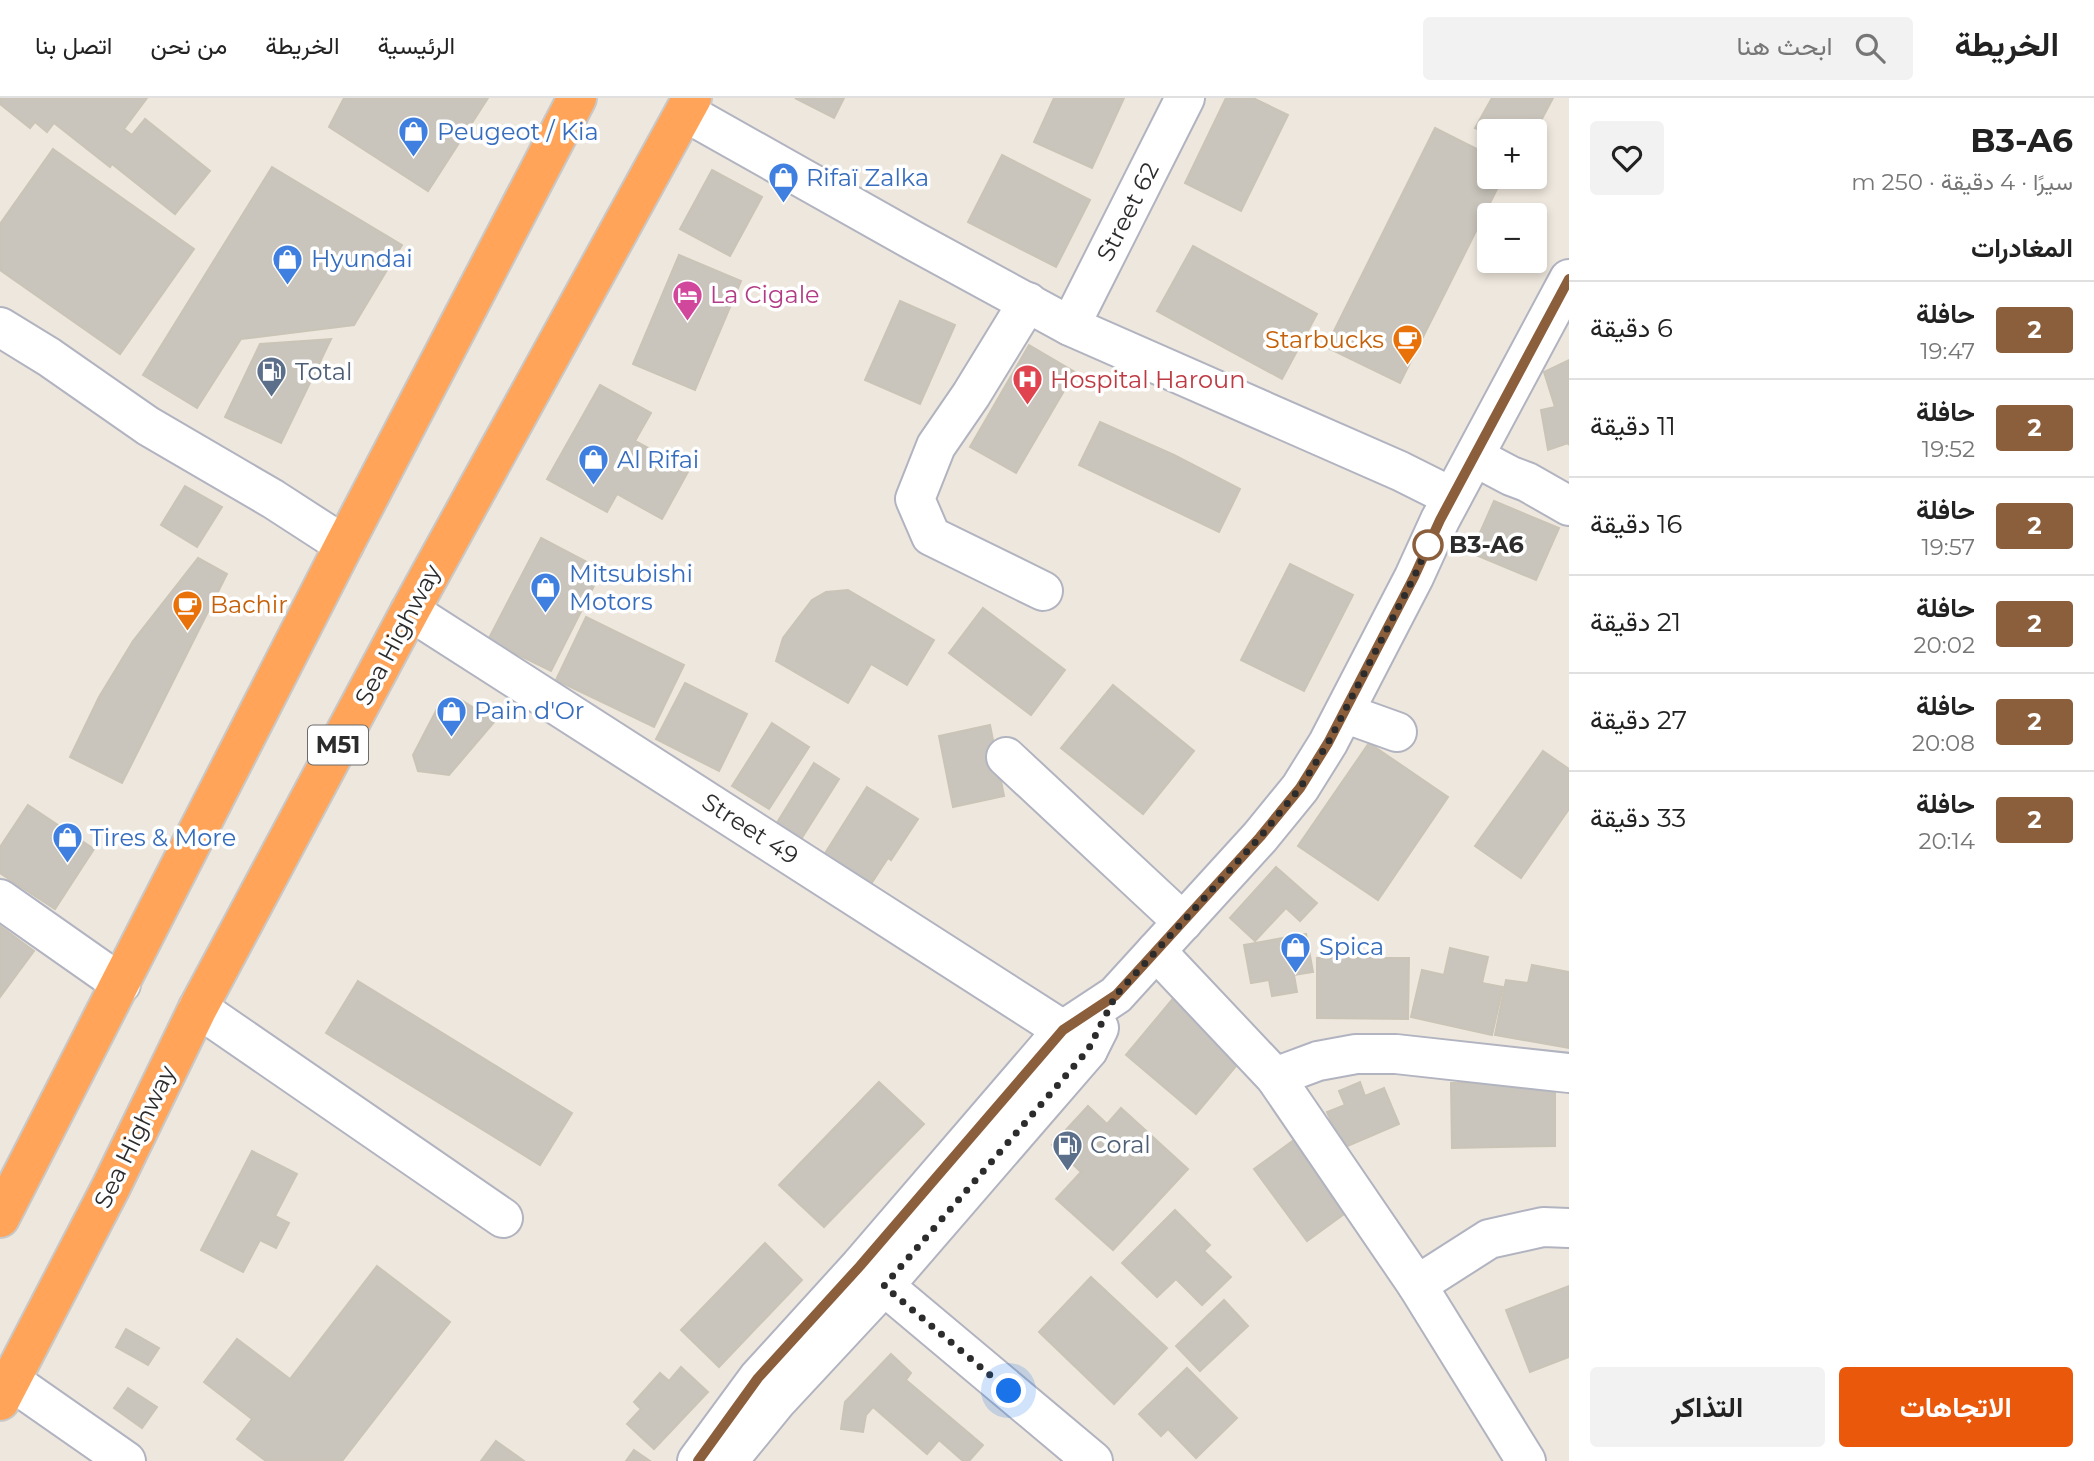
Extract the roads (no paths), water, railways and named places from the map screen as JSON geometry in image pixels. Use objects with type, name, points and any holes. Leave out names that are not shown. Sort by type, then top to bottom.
[{"type":"highway","points":[[0,1218],[344,544],[577,98]]},
{"type":"highway","name":"Sea Highway","points":[[5,1391],[111,1187],[198,1008],[410,611],[689,105]]},
{"type":"street","name":"Street 62","points":[[1070,326],[1185,98]]},
{"type":"street","points":[[689,105],[914,241],[1070,326],[1400,471],[1452,497]]},
{"type":"street","points":[[728,1461],[872,1276],[1075,1040],[1260,837],[1300,788],[1344,713],[1452,497],[1569,279]]},
{"type":"street","points":[[1028,302],[936,446],[915,499],[931,536],[1043,591]]},
{"type":"street","points":[[0,327],[49,357],[148,426],[344,544]]},
{"type":"street","points":[[1475,457],[1569,506]]},
{"type":"street","name":"Street 49","points":[[410,611],[1075,1040]]},
{"type":"street","points":[[1344,713],[1397,732]]},
{"type":"street","points":[[1006,757],[1182,922]]},
{"type":"street","points":[[0,899],[121,984]]},
{"type":"street","points":[[1156,951],[1275,1077],[1417,1285],[1526,1461]]},
{"type":"street","points":[[198,1008],[503,1218]]},
{"type":"street","points":[[1275,1077],[1318,1061],[1356,1055],[1396,1054],[1569,1073]]},
{"type":"street","points":[[1417,1285],[1489,1239],[1543,1227],[1569,1228]]},
{"type":"street","points":[[697,1461],[758,1378],[872,1276]]},
{"type":"street","points":[[872,1276],[1093,1461]]},
{"type":"street","points":[[5,1391],[126,1461]]},
{"type":"place","name":"Peugeot / Kia","points":[[414,159]]},
{"type":"place","name":"Rifaï Zalka","points":[[783,205]]},
{"type":"place","name":"Hyundai","points":[[288,286]]},
{"type":"place","name":"La Cigale","points":[[687,322]]},
{"type":"place","name":"Starbucks","points":[[1407,367]]},
{"type":"place","name":"Total","points":[[272,399]]},
{"type":"place","name":"Hospital Haroun","points":[[1027,407]]},
{"type":"place","name":"Al Rifai","points":[[594,487]]},
{"type":"place","name":"B3-A6","points":[[1428,545]]},
{"type":"place","name":"Mitsubishi Motors","points":[[546,615]]},
{"type":"place","name":"Bachir","points":[[187,632]]},
{"type":"place","name":"Pain d'Or","points":[[451,738]]},
{"type":"place","name":"Tires & More","points":[[67,865]]},
{"type":"place","name":"Spica","points":[[1296,974]]},
{"type":"place","name":"Coral","points":[[1067,1172]]}]
